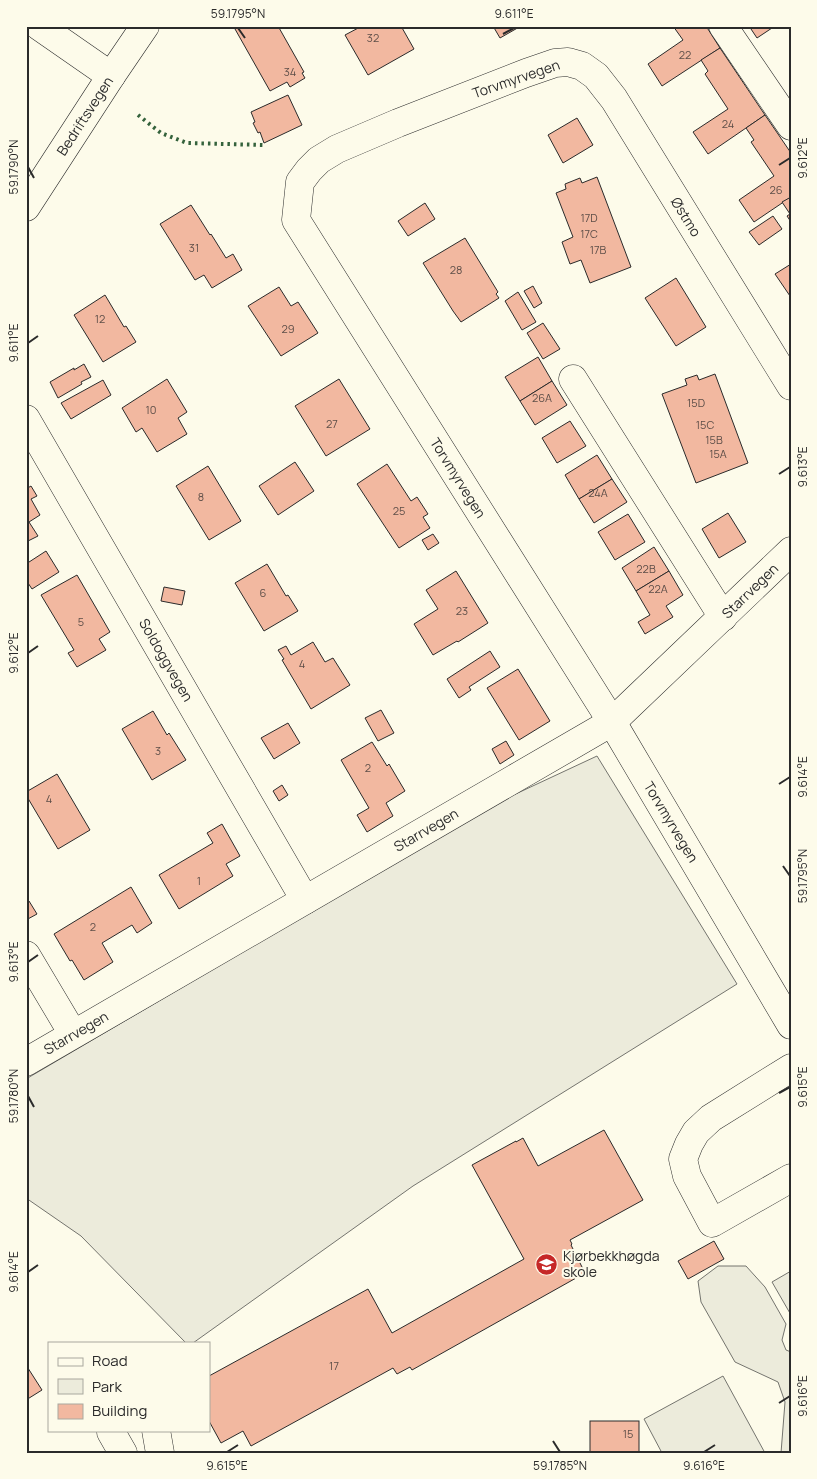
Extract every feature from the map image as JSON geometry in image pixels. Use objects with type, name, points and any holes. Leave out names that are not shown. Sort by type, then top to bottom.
[{"type":"street","points":[[39,26],[111,76]]},
{"type":"street","name":"Bedriftsvegen","points":[[26,207],[111,76],[146,26]]},
{"type":"street","points":[[723,26],[791,126]]},
{"type":"street","name":"Østmo","points":[[568,62],[582,66],[596,76],[614,99],[791,386]]},
{"type":"street","name":"Torvmyrvegen","points":[[568,62],[556,63],[526,72],[337,149],[319,160],[300,182],[296,220],[612,722],[791,1025]]},
{"type":"street","points":[[573,379],[723,616]]},
{"type":"street","name":"Soldoggvegen","points":[[26,419],[305,900]]},
{"type":"street","name":"Starrvegen","points":[[26,1062],[612,722],[791,552]]},
{"type":"street","points":[[26,955],[73,1034]]},
{"type":"street","points":[[791,1068],[711,1118],[696,1132],[683,1159],[687,1176],[712,1223],[791,1178]]},
{"type":"street","points":[[111,1432],[123,1453]]},
{"type":"street","points":[[156,1432],[160,1453]]},
{"type":"green space","points":[[597,756],[737,984],[413,1186],[194,1342],[185,1342],[81,1236],[26,1198],[26,1079],[492,805]]},
{"type":"green space","points":[[718,1266],[746,1266],[765,1287],[786,1324],[782,1340],[786,1350],[791,1352],[791,1453],[781,1453],[785,1402],[778,1382],[735,1362],[701,1302],[698,1281]]},
{"type":"green space","points":[[791,1271],[791,1315],[772,1282]]},
{"type":"green space","points":[[723,1376],[765,1453],[662,1453],[644,1419]]},
{"type":"building","points":[[240,26],[278,26],[304,72],[302,73],[305,78],[290,87],[287,82],[270,91],[235,29]]},
{"type":"building","points":[[362,26],[401,26],[414,49],[368,75],[345,35]]},
{"type":"building","points":[[493,26],[521,26],[500,38]]},
{"type":"building","points":[[673,26],[706,26],[720,48],[662,86],[648,64],[683,40]]},
{"type":"building","points":[[749,26],[775,26],[757,38]]},
{"type":"building","points":[[720,48],[765,115],[708,154],[693,132],[728,109],[705,74],[708,71],[701,60]]},
{"type":"building","points":[[288,95],[302,125],[264,143],[260,132],[258,133],[253,123],[255,122],[251,112]]},
{"type":"building","points":[[765,115],[791,153],[791,197],[754,222],[739,200],[774,176],[751,142],[754,140],[746,128]]},
{"type":"building","points":[[577,118],[593,145],[563,163],[548,135]]},
{"type":"building","points":[[597,177],[631,267],[590,283],[581,260],[570,264],[562,242],[573,237],[556,193],[566,189],[565,184],[580,178],[582,183]]},
{"type":"building","points":[[791,197],[791,222],[787,216],[790,214],[782,202]]},
{"type":"building","points":[[425,203],[435,219],[408,236],[398,221]]},
{"type":"building","points":[[191,205],[226,258],[233,254],[242,270],[212,288],[204,275],[195,280],[160,224]]},
{"type":"building","points":[[773,216],[782,229],[759,245],[749,232]]},
{"type":"building","points":[[465,238],[498,292],[496,294],[499,298],[461,322],[423,263]]},
{"type":"building","points":[[791,264],[791,296],[790,296],[775,274]]},
{"type":"building","points":[[676,278],[706,327],[676,346],[645,298]]},
{"type":"building","points":[[533,286],[542,303],[534,308],[524,291]]},
{"type":"building","points":[[279,287],[291,306],[298,302],[318,333],[281,356],[248,306]]},
{"type":"building","points":[[518,292],[536,322],[522,330],[505,301]]},
{"type":"building","points":[[105,295],[124,327],[126,326],[136,342],[103,362],[74,315]]},
{"type":"building","points":[[543,323],[560,349],[543,359],[527,333]]},
{"type":"building","points":[[538,357],[552,381],[520,401],[505,377]]},
{"type":"building","points":[[84,364],[91,377],[58,398],[50,382]]},
{"type":"building","points":[[715,374],[748,463],[696,483],[662,394],[687,385],[685,379],[697,375],[699,380]]},
{"type":"building","points":[[167,379],[187,412],[178,418],[187,434],[157,452],[142,428],[136,432],[122,408]]},
{"type":"building","points":[[339,379],[370,429],[326,456],[295,406]]},
{"type":"building","points":[[103,380],[111,395],[71,419],[61,403]]},
{"type":"building","points":[[552,381],[567,405],[535,425],[520,401]]},
{"type":"building","points":[[570,421],[586,446],[557,463],[542,438]]},
{"type":"building","points":[[597,455],[612,479],[579,499],[565,475]]},
{"type":"building","points":[[295,462],[314,491],[278,515],[259,486]]},
{"type":"building","points":[[387,464],[411,501],[417,497],[428,514],[423,517],[430,528],[399,548],[357,484]]},
{"type":"building","points":[[208,466],[241,521],[209,540],[176,486]]},
{"type":"building","points":[[612,479],[627,502],[594,523],[579,499]]},
{"type":"building","points":[[31,486],[37,496],[31,499],[40,515],[29,522],[38,536],[26,542],[26,489]]},
{"type":"building","points":[[728,513],[746,542],[719,558],[702,529]]},
{"type":"building","points":[[628,514],[645,542],[615,560],[598,532]]},
{"type":"building","points":[[433,534],[439,543],[428,550],[422,540]]},
{"type":"building","points":[[654,547],[669,571],[636,591],[622,568]]},
{"type":"building","points":[[46,551],[59,572],[32,589],[26,580],[26,564]]},
{"type":"building","points":[[267,564],[286,596],[288,595],[298,611],[264,631],[235,583]]},
{"type":"building","points":[[456,571],[488,623],[433,655],[414,624],[438,609],[426,590]]},
{"type":"building","points":[[669,571],[683,595],[666,606],[673,617],[645,634],[638,622],[650,615],[636,591]]},
{"type":"building","points":[[77,575],[110,632],[99,639],[106,650],[77,667],[68,653],[74,650],[41,595]]},
{"type":"building","points":[[164,587],[185,591],[182,605],[161,601]]},
{"type":"building","points":[[313,642],[325,662],[333,658],[350,685],[311,709],[278,650],[286,646],[291,655]]},
{"type":"building","points":[[490,651],[500,667],[469,687],[471,690],[459,698],[447,679]]},
{"type":"building","points":[[518,669],[550,721],[519,740],[487,688]]},
{"type":"building","points":[[381,710],[394,733],[378,741],[365,718]]},
{"type":"building","points":[[153,711],[167,735],[169,733],[186,760],[152,780],[122,729]]},
{"type":"building","points":[[288,723],[300,743],[274,759],[261,738]]},
{"type":"building","points":[[506,741],[514,755],[500,764],[492,749]]},
{"type":"building","points":[[372,742],[387,766],[389,764],[405,791],[386,803],[393,816],[367,832],[357,815],[369,808],[341,760]]},
{"type":"building","points":[[57,774],[90,830],[58,849],[26,795],[26,792]]},
{"type":"building","points":[[282,785],[288,795],[279,801],[273,791]]},
{"type":"building","points":[[222,824],[240,856],[226,864],[233,876],[179,909],[159,875],[213,843],[207,833]]},
{"type":"building","points":[[131,887],[152,923],[137,933],[132,925],[102,943],[113,962],[84,980],[54,934]]},
{"type":"building","points":[[29,901],[37,914],[26,920],[26,903]]},
{"type":"building","points":[[604,1130],[643,1200],[570,1240],[585,1273],[412,1370],[410,1367],[397,1374],[393,1368],[251,1446],[243,1431],[221,1443],[210,1423],[210,1375],[368,1289],[392,1333],[524,1259],[472,1165],[523,1138],[538,1166]]},
{"type":"building","points":[[714,1241],[724,1259],[688,1279],[678,1261]]},
{"type":"building","points":[[26,1365],[42,1390],[26,1400]]},
{"type":"building","points":[[590,1421],[639,1421],[639,1453],[590,1453]]},
{"type":"hedge","points":[[138,115],[161,133],[187,143],[264,145]]},
{"type":"place","name":"Kjørbekkhøgda skole","points":[[547,1264]]}]
